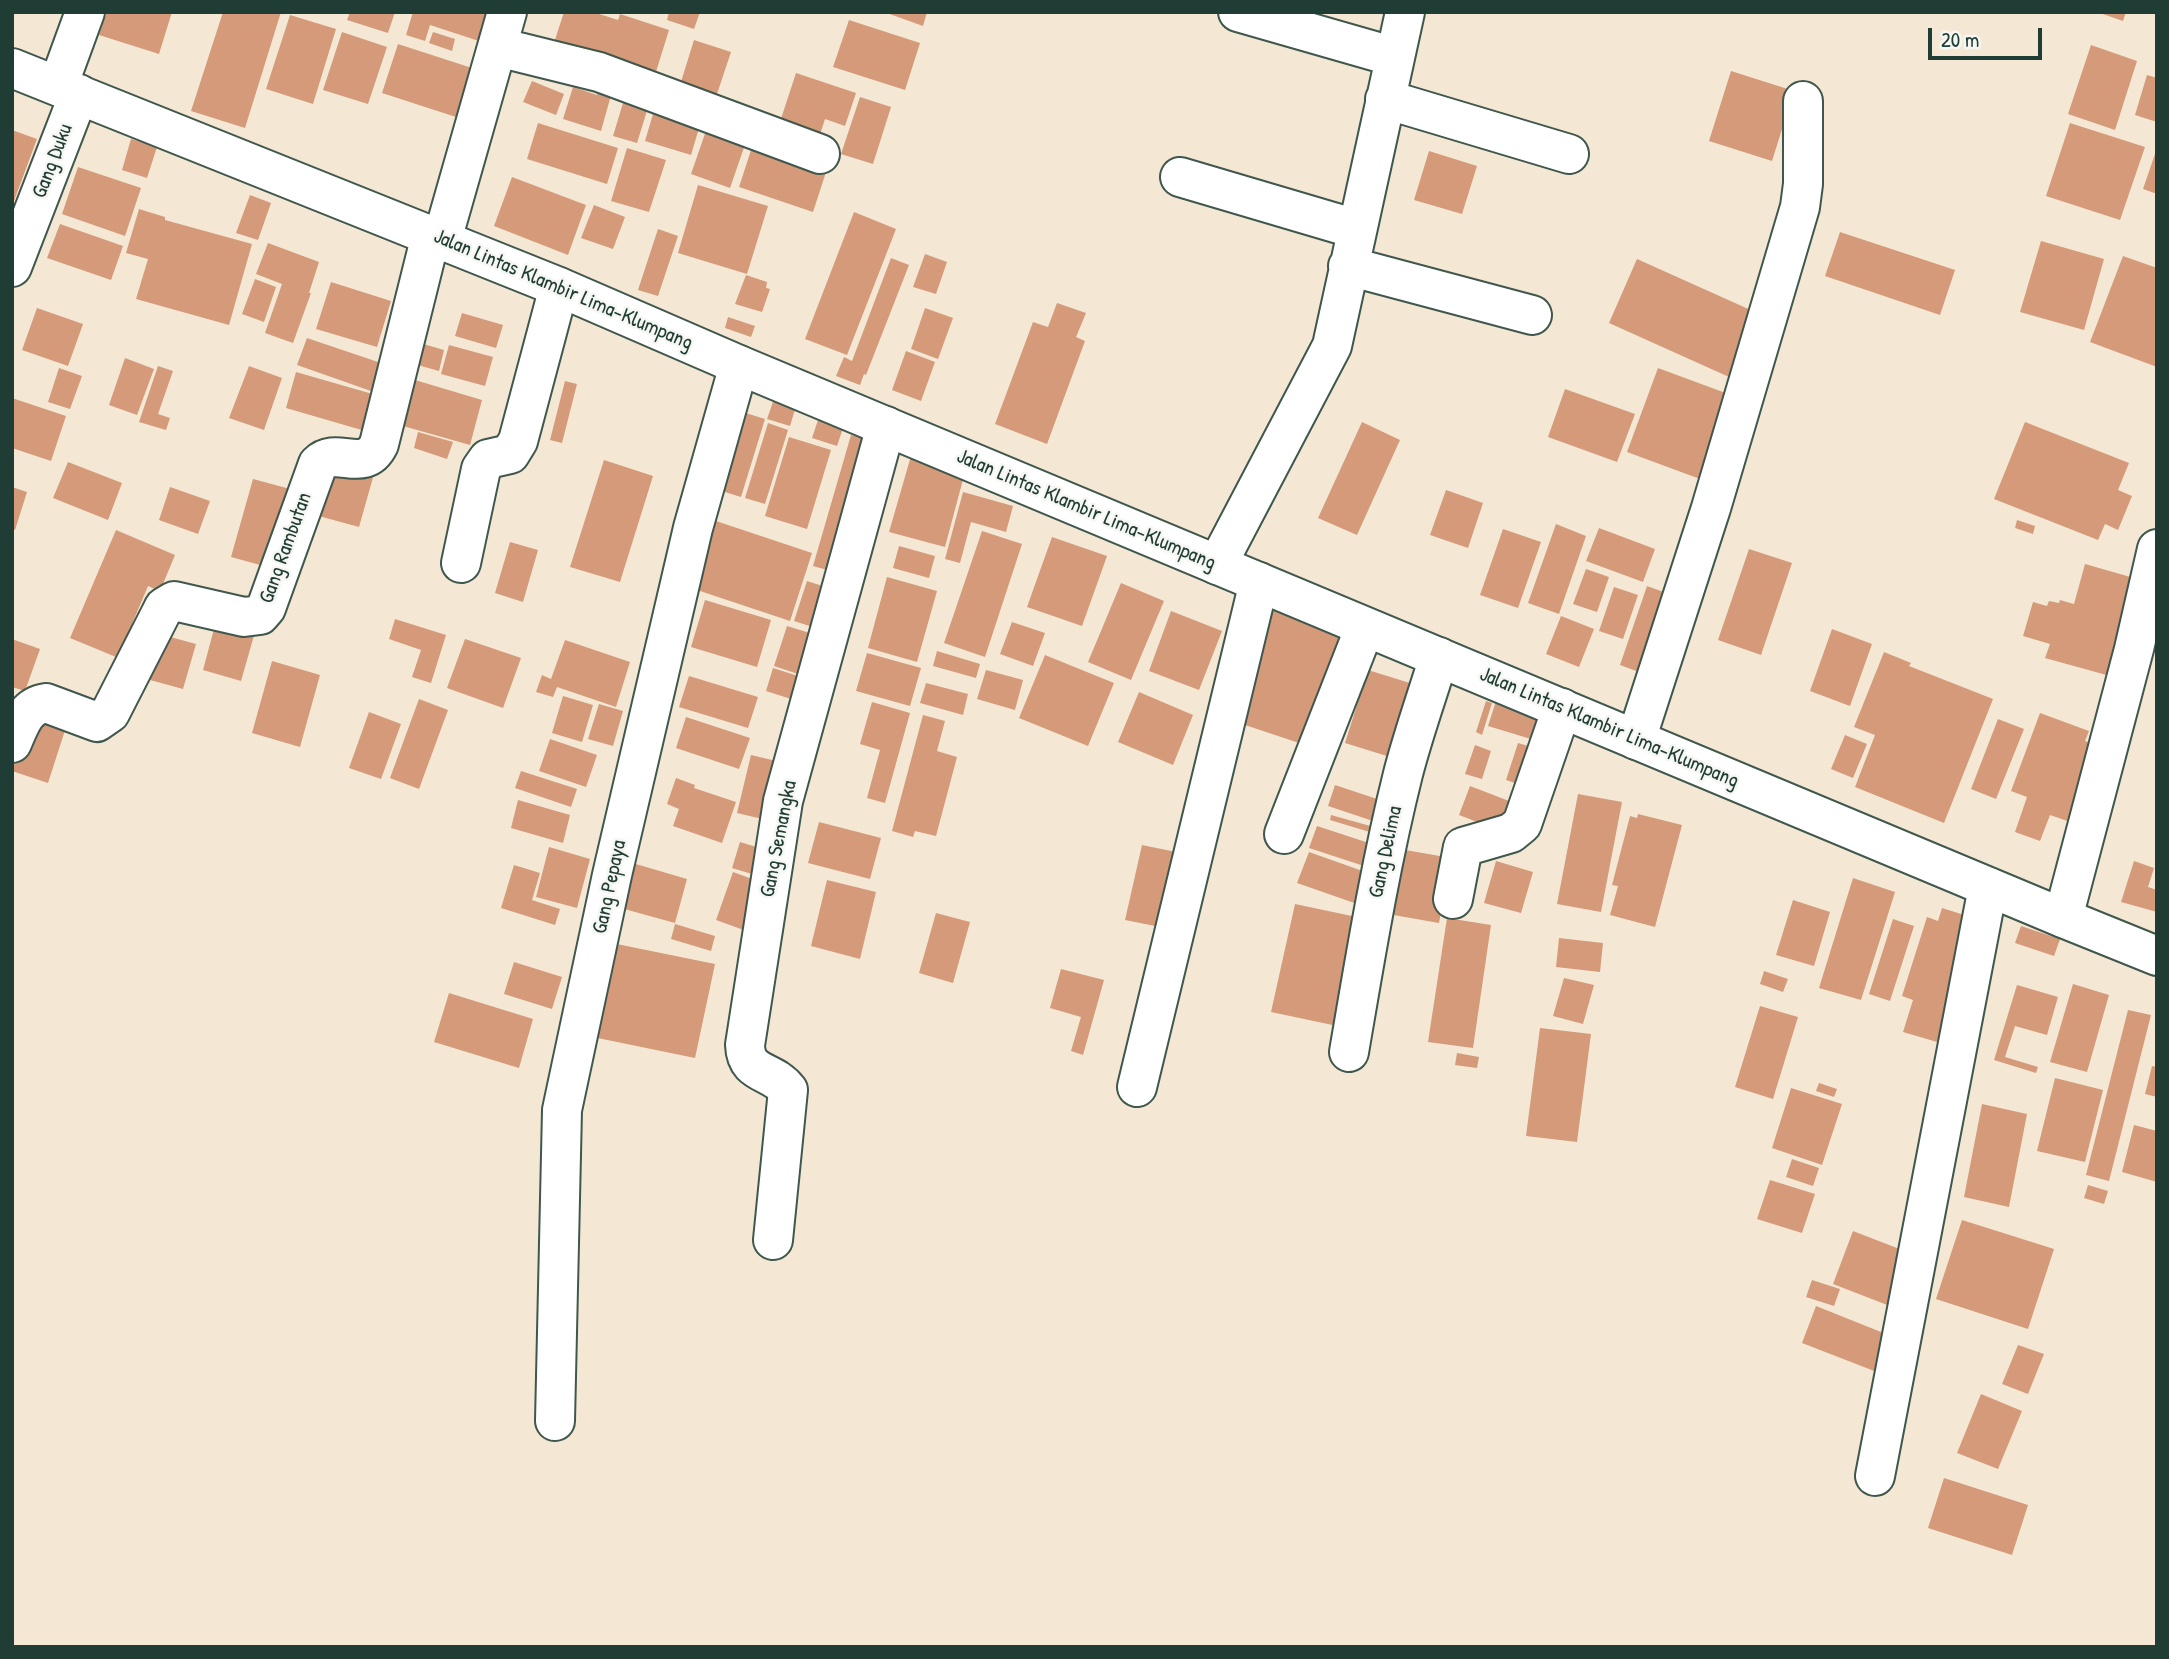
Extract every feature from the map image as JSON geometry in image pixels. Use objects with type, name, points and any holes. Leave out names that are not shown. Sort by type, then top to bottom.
[{"type":"street","name":"Gang Duku","points":[[12,267],[68,90],[85,12]]},
{"type":"street","points":[[1238,12],[1395,57]]},
{"type":"street","points":[[1217,565],[1332,346],[1405,12]]},
{"type":"street","points":[[436,237],[502,30],[599,72],[820,154]]},
{"type":"street","name":"Jalan Lintas Klambir Lima–Klumpang","points":[[12,68],[559,287],[739,365],[2157,956]]},
{"type":"street","points":[[1385,99],[1569,154]]},
{"type":"street","points":[[1636,740],[1711,508],[1789,248],[1803,184],[1803,101]]},
{"type":"street","points":[[1180,177],[1356,229]]},
{"type":"street","name":"Gang Rambutan","points":[[12,743],[25,715],[38,704],[47,703],[97,722],[104,719],[110,713],[160,615],[169,603],[174,601],[244,617],[260,615],[266,608],[318,464],[324,458],[367,458],[374,454],[379,444],[436,237]]},
{"type":"street","points":[[1348,266],[1532,315]]},
{"type":"street","points":[[461,563],[483,464],[488,458],[510,454],[518,441],[559,287]]},
{"type":"street","name":"Gang Pepaya","points":[[555,1421],[562,1110],[612,875],[693,528],[739,365]]},
{"type":"street","name":"Gang Semangka","points":[[773,1240],[788,1090],[781,1082],[748,1063],[745,1045],[783,801],[886,426]]},
{"type":"street","points":[[2063,918],[2152,588],[2157,549]]},
{"type":"street","points":[[1137,1087],[1259,582]]},
{"type":"street","points":[[1284,834],[1365,626]]},
{"type":"street","name":"Gang Delima","points":[[1349,1052],[1389,834],[1408,754],[1439,657]]},
{"type":"street","points":[[1453,898],[1463,847],[1511,833],[1522,824],[1562,709]]},
{"type":"street","points":[[1875,1476],[1988,887]]},
{"type":"building","points":[[107,12],[172,12],[159,54],[99,35]]},
{"type":"building","points":[[223,12],[281,12],[245,128],[191,111]]},
{"type":"building","points":[[350,12],[395,12],[388,33],[347,20]]},
{"type":"building","points":[[413,12],[499,12],[491,45],[430,25],[425,41],[406,35]]},
{"type":"building","points":[[564,12],[593,12],[618,20],[620,14],[669,30],[655,75],[554,43]]},
{"type":"building","points":[[669,12],[700,12],[694,29],[667,20]]},
{"type":"building","points":[[884,12],[927,12],[923,26]]},
{"type":"building","points":[[2097,12],[2126,12],[2123,21]]},
{"type":"building","points":[[290,15],[336,29],[313,104],[266,89]]},
{"type":"building","points":[[849,20],[920,43],[905,90],[833,67]]},
{"type":"building","points":[[342,32],[387,47],[368,104],[323,90]]},
{"type":"building","points":[[433,32],[455,39],[452,51],[429,43]]},
{"type":"building","points":[[694,40],[731,52],[716,97],[680,85]]},
{"type":"building","points":[[398,44],[472,68],[468,110],[460,108],[456,117],[382,93]]},
{"type":"building","points":[[2091,45],[2137,61],[2115,130],[2068,114]]},
{"type":"building","points":[[1731,71],[1794,91],[1772,161],[1709,141]]},
{"type":"building","points":[[796,73],[856,93],[845,126],[825,119],[817,144],[777,131]]},
{"type":"building","points":[[2147,75],[2157,78],[2157,122],[2135,115]]},
{"type":"building","points":[[532,81],[564,94],[556,115],[523,102]]},
{"type":"building","points":[[601,84],[613,88],[601,131],[563,119],[573,87],[597,95]]},
{"type":"building","points":[[626,93],[650,101],[637,143],[613,136]]},
{"type":"building","points":[[860,97],[891,107],[873,164],[841,154]]},
{"type":"building","points":[[656,104],[702,118],[691,155],[645,141]]},
{"type":"building","points":[[709,122],[748,136],[730,188],[691,174]]},
{"type":"building","points":[[538,123],[618,148],[607,184],[527,159]]},
{"type":"building","points":[[2070,123],[2145,147],[2120,220],[2046,196]]},
{"type":"building","points":[[12,130],[37,139],[14,201],[12,200]]},
{"type":"building","points":[[131,139],[157,147],[147,178],[122,170]]},
{"type":"building","points":[[754,141],[828,166],[813,212],[739,187]]},
{"type":"building","points":[[627,148],[666,160],[649,212],[611,201]]},
{"type":"building","points":[[1429,151],[1477,166],[1462,214],[1414,200]]},
{"type":"building","points":[[2157,151],[2157,194],[2143,189]]},
{"type":"building","points":[[78,167],[141,188],[125,236],[62,214]]},
{"type":"building","points":[[512,177],[586,205],[568,255],[494,226]]},
{"type":"building","points":[[698,185],[768,206],[747,274],[678,253]]},
{"type":"building","points":[[250,195],[271,203],[258,240],[236,233]]},
{"type":"building","points":[[594,205],[625,217],[613,249],[581,238]]},
{"type":"building","points":[[139,209],[165,217],[165,220],[252,244],[229,325],[136,299],[148,259],[126,253]]},
{"type":"building","points":[[854,212],[896,229],[847,355],[805,339]]},
{"type":"building","points":[[60,224],[123,246],[111,280],[47,258]]},
{"type":"building","points":[[658,229],[678,236],[658,296],[638,290]]},
{"type":"building","points":[[1840,232],[1955,270],[1940,315],[1825,276]]},
{"type":"building","points":[[2041,241],[2104,259],[2084,330],[2020,312]]},
{"type":"building","points":[[268,243],[319,262],[293,343],[265,333],[282,284],[256,274]]},
{"type":"building","points":[[925,254],[947,262],[936,294],[913,287]]},
{"type":"building","points":[[2123,256],[2157,268],[2157,367],[2090,342]]},
{"type":"building","points":[[891,258],[909,265],[860,385],[836,376],[844,357],[852,361]]},
{"type":"building","points":[[1637,259],[1764,316],[1738,381],[1609,323]]},
{"type":"building","points":[[746,275],[767,282],[766,288],[770,289],[762,312],[735,304]]},
{"type":"building","points":[[255,279],[276,287],[264,322],[242,314]]},
{"type":"building","points":[[331,282],[391,301],[377,347],[316,329]]},
{"type":"building","points":[[1057,303],[1086,313],[1076,337],[1085,341],[1047,444],[995,424],[1033,322],[1048,327]]},
{"type":"building","points":[[37,308],[83,324],[68,366],[22,350]]},
{"type":"building","points":[[925,308],[953,318],[938,359],[911,349]]},
{"type":"building","points":[[462,313],[503,325],[496,348],[455,336]]},
{"type":"building","points":[[728,317],[755,326],[751,337],[725,328]]},
{"type":"building","points":[[307,338],[381,363],[371,391],[297,365]]},
{"type":"building","points":[[420,343],[444,350],[439,371],[414,364]]},
{"type":"building","points":[[449,345],[493,357],[485,386],[441,374]]},
{"type":"building","points":[[906,351],[935,362],[921,401],[892,390]]},
{"type":"building","points":[[125,358],[154,369],[137,415],[109,405]]},
{"type":"building","points":[[158,366],[173,371],[158,414],[170,418],[166,430],[139,422]]},
{"type":"building","points":[[249,366],[282,378],[264,430],[229,418]]},
{"type":"building","points":[[59,368],[82,376],[70,409],[48,402]]},
{"type":"building","points":[[1658,368],[1731,395],[1700,479],[1627,452]]},
{"type":"building","points":[[296,372],[383,397],[372,433],[286,408]]},
{"type":"building","points":[[415,380],[482,400],[470,445],[403,426]]},
{"type":"building","points":[[565,381],[577,384],[562,443],[550,440]]},
{"type":"building","points":[[1565,389],[1635,414],[1617,462],[1548,437]]},
{"type":"building","points":[[775,396],[797,403],[790,426],[767,419]]},
{"type":"building","points":[[12,398],[66,416],[51,461],[12,448]]},
{"type":"building","points":[[736,410],[765,419],[741,497],[712,488]]},
{"type":"building","points":[[820,414],[845,422],[837,446],[812,438]]},
{"type":"building","points":[[1362,422],[1400,440],[1357,535],[1318,518]]},
{"type":"building","points":[[2025,422],[2129,463],[2118,490],[2132,496],[2118,530],[2105,524],[2098,540],[1994,499]]},
{"type":"building","points":[[768,423],[788,430],[765,504],[745,498]]},
{"type":"building","points":[[418,432],[453,442],[447,459],[414,448]]},
{"type":"building","points":[[851,435],[876,442],[838,573],[813,566]]},
{"type":"building","points":[[789,437],[831,450],[807,529],[765,516]]},
{"type":"building","points":[[911,456],[965,472],[945,547],[889,532]]},
{"type":"building","points":[[604,460],[653,476],[620,582],[570,567]]},
{"type":"building","points":[[329,461],[374,474],[359,527],[315,515]]},
{"type":"building","points":[[68,462],[122,483],[108,520],[53,498]]},
{"type":"building","points":[[253,479],[294,490],[271,568],[231,557]]},
{"type":"building","points":[[12,487],[27,492],[15,530],[12,529]]},
{"type":"building","points":[[170,487],[210,501],[198,534],[159,520]]},
{"type":"building","points":[[1446,490],[1483,503],[1468,548],[1430,535]]},
{"type":"building","points":[[963,492],[1013,506],[1006,532],[971,522],[960,563],[945,559]]},
{"type":"building","points":[[713,520],[812,553],[790,621],[691,588]]},
{"type":"building","points":[[2017,520],[2035,526],[2033,534],[2015,528]]},
{"type":"building","points":[[1556,524],[1586,536],[1559,614],[1528,603]]},
{"type":"building","points":[[1599,528],[1655,549],[1643,582],[1586,561]]},
{"type":"building","points":[[1503,529],[1541,542],[1518,608],[1480,595]]},
{"type":"building","points":[[116,530],[175,555],[160,591],[148,586],[132,624],[142,628],[128,662],[70,638]]},
{"type":"building","points":[[982,531],[1022,544],[985,657],[944,643]]},
{"type":"building","points":[[1052,537],[1107,556],[1082,626],[1027,607]]},
{"type":"building","points":[[510,542],[538,550],[523,602],[495,593]]},
{"type":"building","points":[[899,546],[935,556],[929,578],[893,568]]},
{"type":"building","points":[[1749,549],[1792,563],[1761,655],[1718,640]]},
{"type":"building","points":[[2085,564],[2134,578],[2110,676],[2045,658],[2050,644],[2023,636],[2033,602],[2047,606],[2049,601],[2059,603],[2060,600],[2074,604]]},
{"type":"building","points":[[1586,569],[1609,577],[1597,612],[1573,604]]},
{"type":"building","points":[[887,577],[937,591],[917,662],[868,648]]},
{"type":"building","points":[[807,581],[838,591],[825,631],[794,621]]},
{"type":"building","points":[[1121,583],[1164,601],[1131,680],[1088,662]]},
{"type":"building","points":[[1647,586],[1675,596],[1647,675],[1620,665]]},
{"type":"building","points":[[1614,587],[1638,595],[1623,639],[1599,631]]},
{"type":"building","points":[[705,600],[771,620],[757,667],[691,647]]},
{"type":"building","points":[[1274,604],[1347,628],[1308,746],[1236,722]]},
{"type":"building","points":[[1171,611],[1222,631],[1199,690],[1149,671]]},
{"type":"building","points":[[218,614],[257,625],[241,681],[203,670]]},
{"type":"building","points":[[1561,616],[1594,629],[1579,667],[1546,654]]},
{"type":"building","points":[[395,619],[446,635],[431,683],[412,677],[421,650],[389,639]]},
{"type":"building","points":[[1012,622],[1045,633],[1033,666],[1000,654]]},
{"type":"building","points":[[787,626],[826,638],[813,679],[774,666]]},
{"type":"building","points":[[1832,629],[1872,644],[1850,706],[1810,691]]},
{"type":"building","points":[[163,635],[196,644],[183,689],[150,680]]},
{"type":"building","points":[[12,639],[40,649],[25,691],[12,687]]},
{"type":"building","points":[[465,639],[521,658],[503,708],[447,688]]},
{"type":"building","points":[[565,640],[630,662],[616,707],[557,687],[553,697],[536,692],[542,675],[551,679]]},
{"type":"building","points":[[937,651],[980,664],[976,678],[933,666]]},
{"type":"building","points":[[1884,652],[1911,663],[1909,666],[1993,699],[1944,823],[1855,787],[1875,735],[1854,727]]},
{"type":"building","points":[[867,653],[921,668],[910,706],[856,691]]},
{"type":"building","points":[[1045,655],[1114,683],[1088,746],[1019,718]]},
{"type":"building","points":[[272,661],[320,675],[300,747],[252,733]]},
{"type":"building","points":[[773,668],[801,677],[794,700],[766,691]]},
{"type":"building","points":[[986,670],[1023,680],[1015,710],[977,699]]},
{"type":"building","points":[[1368,670],[1413,684],[1390,757],[1345,743]]},
{"type":"building","points":[[689,676],[758,697],[748,728],[679,707]]},
{"type":"building","points":[[926,683],[968,694],[963,715],[920,703]]},
{"type":"building","points":[[1139,692],[1193,715],[1173,765],[1118,742]]},
{"type":"building","points":[[563,696],[593,705],[582,742],[552,733]]},
{"type":"building","points":[[419,699],[448,710],[419,789],[390,778]]},
{"type":"building","points":[[1486,701],[1492,703],[1482,735],[1476,732]]},
{"type":"building","points":[[1496,701],[1552,718],[1544,743],[1488,726]]},
{"type":"building","points":[[872,702],[910,713],[885,803],[867,798],[880,750],[860,744]]},
{"type":"building","points":[[599,704],[623,711],[613,746],[588,739]]},
{"type":"building","points":[[31,712],[67,724],[48,783],[12,771]]},
{"type":"building","points":[[369,712],[401,724],[381,779],[349,768]]},
{"type":"building","points":[[2040,713],[2089,731],[2085,741],[2104,748],[2076,824],[2050,815],[2040,841],[2015,832],[2027,797],[2011,791]]},
{"type":"building","points":[[923,715],[945,721],[937,751],[957,757],[936,836],[915,831],[913,837],[892,831]]},
{"type":"building","points":[[686,717],[750,738],[739,769],[676,748]]},
{"type":"building","points":[[1998,719],[2024,729],[1996,799],[1971,789]]},
{"type":"building","points":[[1845,735],[1867,744],[1853,778],[1831,769]]},
{"type":"building","points":[[550,739],[597,755],[586,787],[539,771]]},
{"type":"building","points":[[1518,743],[1542,750],[1530,788],[1506,780]]},
{"type":"building","points":[[1475,745],[1491,751],[1482,779],[1465,774]]},
{"type":"building","points":[[751,755],[789,764],[775,822],[737,813]]},
{"type":"building","points":[[521,771],[577,789],[571,807],[515,788]]},
{"type":"building","points":[[676,778],[695,785],[694,788],[736,802],[722,843],[673,826],[679,809],[667,804]]},
{"type":"building","points":[[1335,785],[1386,802],[1379,823],[1328,806]]},
{"type":"building","points":[[1470,786],[1517,804],[1506,833],[1459,815]]},
{"type":"building","points":[[1578,794],[1622,802],[1601,912],[1557,904]]},
{"type":"building","points":[[518,800],[570,815],[563,843],[511,828]]},
{"type":"building","points":[[1638,814],[1682,825],[1655,927],[1610,915],[1618,886],[1612,885],[1630,816],[1637,818]]},
{"type":"building","points":[[1331,815],[1374,827],[1373,833],[1330,820]]},
{"type":"building","points":[[819,822],[881,838],[870,879],[808,863]]},
{"type":"building","points":[[1317,826],[1375,845],[1367,867],[1309,848]]},
{"type":"building","points":[[740,842],[773,852],[765,878],[732,868]]},
{"type":"building","points":[[1142,845],[1186,854],[1170,929],[1125,920]]},
{"type":"building","points":[[549,847],[590,859],[577,908],[536,897]]},
{"type":"building","points":[[1394,848],[1451,858],[1439,923],[1382,913]]},
{"type":"building","points":[[1309,852],[1374,875],[1363,906],[1297,883]]},
{"type":"building","points":[[1496,861],[1533,872],[1521,913],[1484,903]]},
{"type":"building","points":[[2134,861],[2154,868],[2148,887],[2157,890],[2157,912],[2121,902]]},
{"type":"building","points":[[629,862],[687,879],[675,923],[617,907]]},
{"type":"building","points":[[514,865],[540,873],[532,900],[560,909],[555,925],[501,908]]},
{"type":"building","points":[[733,872],[769,885],[752,933],[716,920]]},
{"type":"building","points":[[1853,878],[1895,892],[1861,1000],[1819,988]]},
{"type":"building","points":[[827,880],[876,892],[860,959],[811,946]]},
{"type":"building","points":[[1793,900],[1830,912],[1814,966],[1776,955]]},
{"type":"building","points":[[1295,904],[1366,919],[1342,1027],[1271,1012]]},
{"type":"building","points":[[1942,908],[1977,919],[1937,1042],[1903,1032],[1913,1000],[1902,996],[1927,917],[1938,921]]},
{"type":"building","points":[[936,913],[970,922],[953,983],[919,973]]},
{"type":"building","points":[[1447,918],[1491,925],[1473,1048],[1428,1042]]},
{"type":"building","points":[[1893,919],[1914,926],[1890,1001],[1869,994]]},
{"type":"building","points":[[675,924],[715,936],[711,951],[671,939]]},
{"type":"building","points":[[2021,926],[2060,939],[2054,956],[2015,943]]},
{"type":"building","points":[[1559,938],[1603,943],[1600,972],[1556,967]]},
{"type":"building","points":[[602,941],[715,964],[695,1058],[583,1035]]},
{"type":"building","points":[[514,962],[562,977],[552,1009],[504,994]]},
{"type":"building","points":[[1061,969],[1104,980],[1083,1055],[1071,1051],[1081,1017],[1050,1008]]},
{"type":"building","points":[[1764,971],[1788,979],[1783,992],[1760,984]]},
{"type":"building","points":[[1564,978],[1594,985],[1583,1024],[1553,1016]]},
{"type":"building","points":[[2073,984],[2109,995],[2087,1072],[2050,1062]]},
{"type":"building","points":[[2017,985],[2058,997],[2047,1035],[2015,1026],[2005,1057],[2038,1067],[2036,1073],[1994,1060]]},
{"type":"building","points":[[449,993],[533,1019],[519,1068],[434,1042]]},
{"type":"building","points":[[1760,1006],[1798,1017],[1773,1099],[1735,1087]]},
{"type":"building","points":[[2128,1010],[2151,1015],[2109,1181],[2086,1175]]},
{"type":"building","points":[[1540,1028],[1591,1034],[1577,1142],[1526,1136]]},
{"type":"building","points":[[1457,1053],[1479,1057],[1477,1068],[1455,1065]]},
{"type":"building","points":[[2152,1066],[2157,1067],[2157,1097],[2145,1094]]},
{"type":"building","points":[[2055,1078],[2103,1090],[2085,1162],[2037,1151]]},
{"type":"building","points":[[1819,1083],[1837,1089],[1834,1097],[1816,1091]]},
{"type":"building","points":[[1791,1088],[1842,1104],[1822,1165],[1772,1148]]},
{"type":"building","points":[[1982,1104],[2027,1114],[2009,1207],[1964,1197]]},
{"type":"building","points":[[2134,1125],[2157,1131],[2157,1182],[2122,1172]]},
{"type":"building","points":[[1792,1159],[1819,1168],[1813,1186],[1786,1177]]},
{"type":"building","points":[[1770,1180],[1815,1194],[1802,1233],[1757,1219]]},
{"type":"building","points":[[2088,1185],[2108,1191],[2104,1204],[2084,1198]]},
{"type":"building","points":[[1962,1220],[2054,1249],[2028,1329],[1936,1299]]},
{"type":"building","points":[[1853,1231],[1915,1255],[1895,1308],[1833,1284]]},
{"type":"building","points":[[1812,1280],[1840,1289],[1834,1306],[1806,1297]]},
{"type":"building","points":[[1816,1306],[1896,1338],[1882,1374],[1802,1343]]},
{"type":"building","points":[[2018,1345],[2044,1354],[2028,1394],[2002,1384]]},
{"type":"building","points":[[1981,1394],[2022,1411],[1998,1469],[1957,1453]]},
{"type":"building","points":[[1944,1478],[2028,1505],[2012,1555],[1928,1528]]}]
